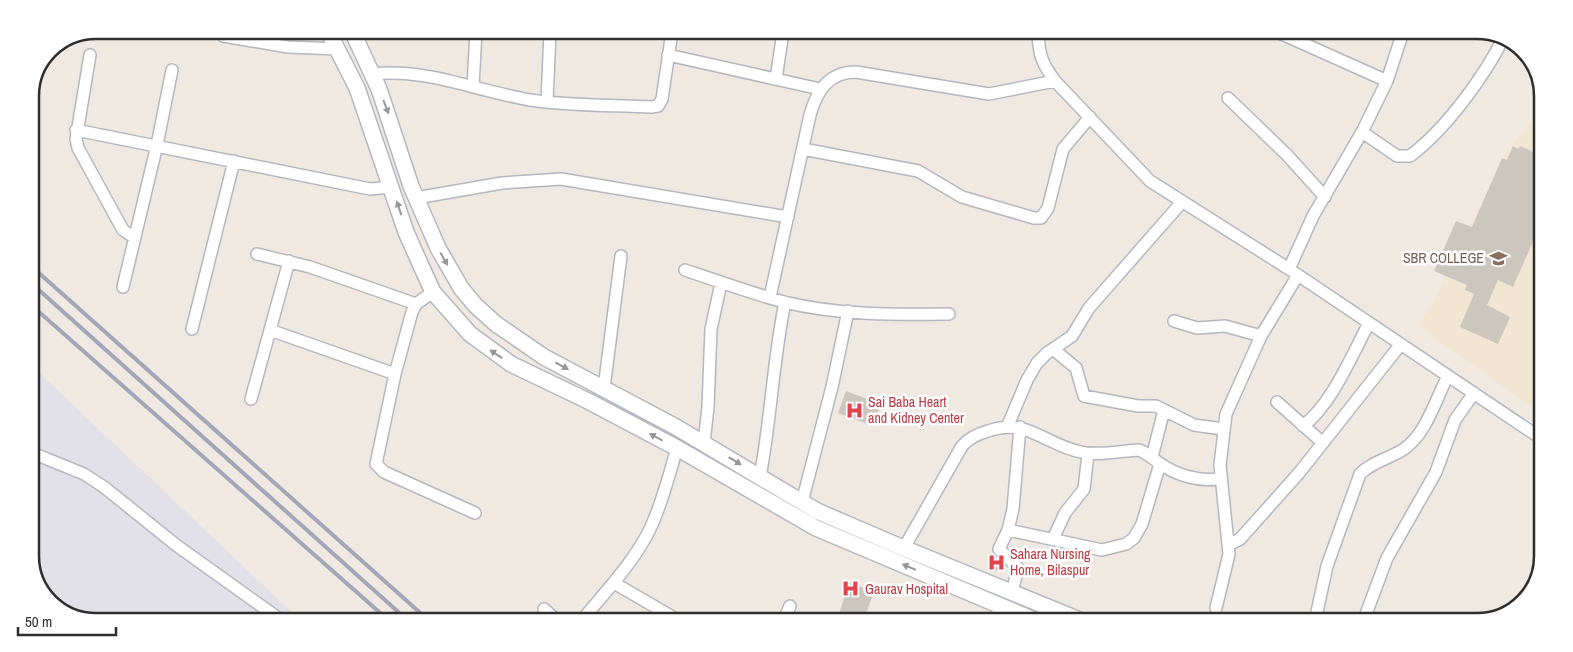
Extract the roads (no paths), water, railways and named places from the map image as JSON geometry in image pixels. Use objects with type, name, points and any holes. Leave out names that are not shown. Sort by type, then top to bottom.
[{"type":"main road","points":[[333,39],[367,115],[406,232],[434,292],[470,334],[511,364],[588,401],[677,448],[816,528],[982,598],[998,613]]},
{"type":"main road","points":[[356,39],[390,118],[416,198],[438,248],[461,288],[475,306],[518,341],[704,443],[802,502],[840,522],[1063,613]]},
{"type":"main road","points":[[982,598],[990,583]]},
{"type":"street","points":[[241,39],[288,47],[339,49]]},
{"type":"street","points":[[473,87],[476,39]]},
{"type":"street","points":[[547,102],[550,39]]},
{"type":"street","points":[[372,74],[391,72],[417,74],[547,102],[658,106],[662,99],[671,39]]},
{"type":"street","points":[[776,79],[782,39]]},
{"type":"street","points":[[1038,39],[1038,49],[1042,64],[1055,81],[1150,181],[1293,272],[1534,433]]},
{"type":"street","points":[[1293,39],[1387,81]]},
{"type":"street","points":[[1216,608],[1228,563],[1221,478],[1223,429],[1226,414],[1245,368],[1293,272],[1325,197],[1362,132],[1387,81],[1401,39]]},
{"type":"street","points":[[1362,132],[1397,156],[1410,156],[1454,112],[1500,44]]},
{"type":"street","points":[[90,55],[76,130],[78,148],[123,230],[135,238]]},
{"type":"street","points":[[668,55],[820,89]]},
{"type":"street","points":[[123,287],[157,146],[172,70]]},
{"type":"street","points":[[770,297],[810,115],[820,89],[837,75],[845,72],[856,72],[989,94],[1055,81]]},
{"type":"street","points":[[1228,98],[1287,155],[1325,197]]},
{"type":"street","points":[[803,149],[918,171],[962,196],[1034,218],[1040,218],[1048,208],[1063,149],[1090,117]]},
{"type":"street","points":[[76,130],[370,189],[392,187]]},
{"type":"street","points":[[192,329],[234,161]]},
{"type":"street","points":[[416,198],[502,183],[561,179],[788,217]]},
{"type":"street","points":[[1008,425],[1027,380],[1037,363],[1072,336],[1089,308],[1182,202]]},
{"type":"street","points":[[257,254],[289,261],[416,304]]},
{"type":"street","points":[[604,388],[621,256]]},
{"type":"street","points":[[251,399],[289,261]]},
{"type":"street","points":[[685,270],[785,302],[848,311],[896,315],[949,314]]},
{"type":"street","points":[[704,443],[708,407],[711,329],[721,283]]},
{"type":"street","points":[[434,292],[416,304],[395,374],[376,459],[379,468],[475,513]]},
{"type":"street","points":[[760,477],[770,422],[776,343],[785,302]]},
{"type":"street","points":[[802,502],[832,387],[848,311]]},
{"type":"street","points":[[1174,321],[1197,328],[1225,326],[1261,336]]},
{"type":"street","points":[[1303,426],[1316,416],[1326,404],[1369,323]]},
{"type":"street","points":[[270,330],[395,374]]},
{"type":"street","points":[[1228,545],[1240,538],[1253,525],[1322,443],[1401,344]]},
{"type":"street","points":[[1053,349],[1076,368],[1084,396],[1138,406],[1151,405],[1194,425],[1223,429]]},
{"type":"street","points":[[1317,613],[1327,566],[1360,474],[1368,466],[1404,449],[1420,435],[1448,376]]},
{"type":"street","points":[[1366,613],[1387,558],[1436,472],[1455,420],[1474,393]]},
{"type":"street","points":[[1277,402],[1322,443]]},
{"type":"street","points":[[1008,530],[1033,537],[1052,539],[1102,550],[1126,544],[1134,538],[1142,524],[1156,461],[1164,410]]},
{"type":"street","points":[[904,548],[962,446],[976,435],[1008,425],[1020,427],[1068,449],[1088,454],[1138,450],[1156,461],[1200,480],[1221,478]]},
{"type":"street","points":[[1012,592],[1018,568],[999,550],[1008,530],[1013,508],[1020,427]]},
{"type":"street","points":[[587,613],[614,583],[649,531],[657,512],[677,448]]},
{"type":"street","points":[[1052,539],[1065,513],[1084,489],[1088,454]]},
{"type":"street","points":[[39,456],[84,474],[104,486],[176,545],[271,613]]},
{"type":"street","points":[[614,583],[666,613]]},
{"type":"street","points":[[787,613],[790,606]]},
{"type":"street","points":[[544,609],[548,613]]},
{"type":"railway","points":[[39,273],[420,613]]},
{"type":"railway","points":[[39,290],[399,613]]},
{"type":"railway","points":[[39,312],[380,613]]},
{"type":"place","name":"SBR COLLEGE","points":[[1498,258]]},
{"type":"place","name":"Sai Baba Heart and Kidney Center","points":[[854,410]]},
{"type":"place","name":"Sahara Nursing Home, Bilaspur","points":[[996,562]]},
{"type":"place","name":"Gaurav Hospital","points":[[851,589]]}]
